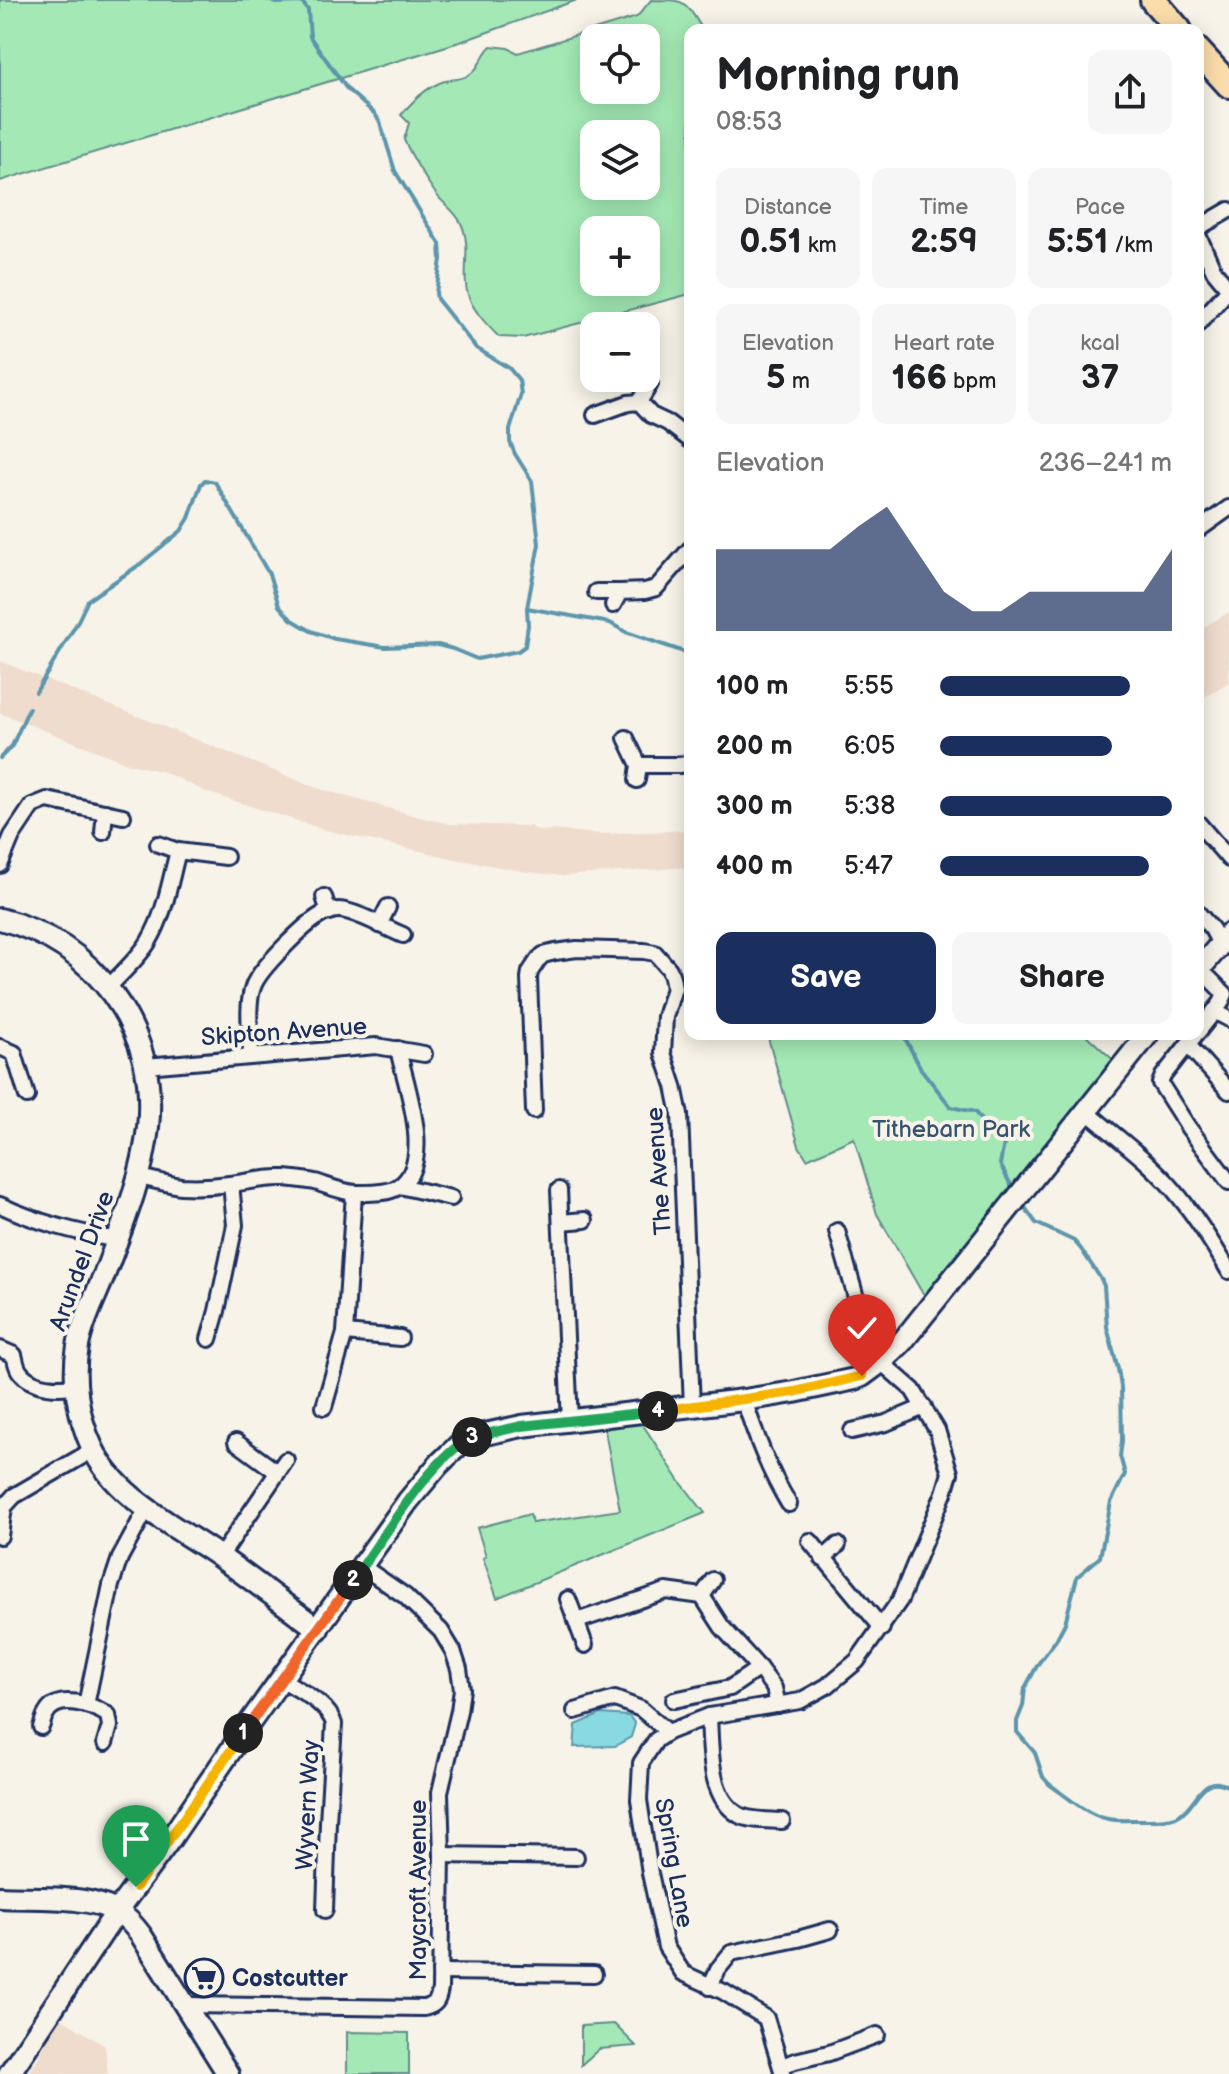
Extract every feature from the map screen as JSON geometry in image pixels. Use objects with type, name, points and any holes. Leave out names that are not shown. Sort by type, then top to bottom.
[{"type":"main road","points":[[1153,0],[1174,24]]},
{"type":"main road","points":[[1204,58],[1229,85]]},
{"type":"main road","name":"Arundel Drive","points":[[0,919],[36,930],[58,942],[85,964],[124,1010],[146,1066],[150,1106],[140,1177],[78,1344],[79,1408],[93,1450],[119,1484],[147,1508],[318,1629]]},
{"type":"main road","points":[[1204,964],[1225,939]]},
{"type":"main road","points":[[9,2074],[117,1911],[408,1501],[460,1444],[476,1436],[522,1426],[744,1400],[862,1376],[902,1342],[1143,1040]]},
{"type":"main road","points":[[0,1897],[77,1900],[107,1907],[125,1917],[141,1935],[228,2074]]},
{"type":"street","points":[[1204,225],[1229,210]]},
{"type":"street","points":[[1204,248],[1214,271],[1229,289],[1204,317]]},
{"type":"street","points":[[639,402],[645,392]]},
{"type":"street","points":[[595,415],[639,402]]},
{"type":"street","points":[[639,402],[651,415],[684,435]]},
{"type":"street","points":[[1204,526],[1229,508]]},
{"type":"street","points":[[596,592],[617,599],[656,588],[684,556]]},
{"type":"street","points":[[626,738],[638,773],[684,764]]},
{"type":"street","points":[[0,865],[12,836],[32,806],[47,800],[123,816]]},
{"type":"street","points":[[103,832],[105,812]]},
{"type":"street","points":[[1204,830],[1229,859]]},
{"type":"street","points":[[158,844],[178,851],[226,857]]},
{"type":"street","points":[[108,988],[147,944],[155,930],[178,851]]},
{"type":"street","points":[[324,897],[329,912]]},
{"type":"street","points":[[379,925],[388,907]]},
{"type":"street","points":[[251,1055],[250,998],[253,985],[260,973],[322,914],[340,910],[403,935]]},
{"type":"street","points":[[1204,924],[1225,939]]},
{"type":"street","name":"The Avenue","points":[[534,1111],[541,1089],[529,978],[538,960],[543,955],[577,949],[655,953],[669,969],[674,988],[665,1017],[663,1053],[680,1115],[692,1407]]},
{"type":"street","points":[[1204,975],[1225,994],[1204,1024]]},
{"type":"street","points":[[1214,1011],[1229,1019]]},
{"type":"street","points":[[1192,1040],[1160,1083],[1229,1182]]},
{"type":"street","points":[[1196,1040],[1229,1091]]},
{"type":"street","name":"Skipton Avenue","points":[[146,1066],[376,1046],[424,1054]]},
{"type":"street","points":[[13,1049],[27,1096]]},
{"type":"street","points":[[140,1177],[182,1186],[282,1178],[311,1181],[354,1193],[383,1192],[400,1186],[414,1169],[417,1142],[398,1049]]},
{"type":"street","points":[[1086,1111],[1123,1140],[1172,1188],[1200,1223],[1229,1271]]},
{"type":"street","points":[[209,1339],[223,1314],[235,1225],[231,1184]]},
{"type":"street","points":[[400,1186],[451,1198]]},
{"type":"street","points":[[559,1190],[570,1421]]},
{"type":"street","points":[[324,1407],[340,1381],[354,1193]]},
{"type":"street","points":[[0,1205],[22,1216],[66,1230],[117,1240]]},
{"type":"street","points":[[561,1222],[585,1220]]},
{"type":"street","points":[[837,1231],[855,1294],[881,1362]]},
{"type":"street","points":[[345,1333],[400,1338]]},
{"type":"street","points":[[0,1349],[14,1355],[17,1369],[27,1379],[62,1389],[77,1385]]},
{"type":"street","name":"Spring Lane","points":[[783,2070],[766,2018],[724,1992],[683,1973],[666,1947],[639,1800],[641,1763],[656,1740],[668,1732],[709,1716],[800,1701],[827,1686],[857,1661],[900,1600],[950,1473],[937,1430],[924,1407],[913,1390],[881,1362]]},
{"type":"street","points":[[744,1400],[770,1472],[789,1504]]},
{"type":"street","points":[[852,1431],[886,1423],[924,1407]]},
{"type":"street","points":[[220,1557],[282,1466],[236,1442]]},
{"type":"street","points":[[0,1536],[2,1506],[29,1486],[93,1450]]},
{"type":"street","points":[[86,1705],[111,1585],[120,1558],[147,1508]]},
{"type":"street","points":[[810,1541],[882,1628]]},
{"type":"street","points":[[823,1559],[838,1545]]},
{"type":"street","name":"Maycroft Avenue","points":[[184,2005],[424,2008],[433,2006],[438,2000],[442,1855],[440,1792],[459,1711],[462,1689],[459,1669],[441,1631],[405,1596],[363,1567]]},
{"type":"street","points":[[702,1596],[713,1580]]},
{"type":"street","points":[[577,1621],[666,1591],[702,1596],[722,1627],[774,1688],[778,1705]]},
{"type":"street","points":[[568,1599],[585,1645]]},
{"type":"street","points":[[674,1700],[730,1688],[759,1668]]},
{"type":"street","name":"Wyvern Way","points":[[282,1679],[323,1707],[332,1716],[334,1724],[325,1910]]},
{"type":"street","points":[[575,1711],[615,1699],[641,1709],[668,1732]]},
{"type":"street","points":[[41,1727],[46,1713],[57,1704],[86,1705],[108,1715],[110,1726],[105,1743]]},
{"type":"street","points":[[709,1716],[717,1788],[726,1804],[741,1816],[782,1821]]},
{"type":"street","points":[[442,1855],[576,1857]]},
{"type":"street","points":[[710,1987],[718,1969],[731,1953],[830,1930]]},
{"type":"street","points":[[440,1972],[594,1974]]},
{"type":"street","points":[[783,2070],[795,2061],[829,2053],[877,2035]]},
{"type":"shaded area","points":[[1229,612],[1229,682],[1204,697],[1204,627]]},
{"type":"shaded area","points":[[0,661],[317,788],[423,818],[450,824],[530,826],[539,831],[600,834],[684,830],[684,867],[563,876],[460,860],[329,831],[206,792],[164,772],[130,764],[0,713]]},
{"type":"shaded area","points":[[59,2017],[105,2046],[108,2074],[27,2074]]},
{"type":"green space","points":[[0,0],[577,0],[463,41],[0,181]]},
{"type":"green space","points":[[651,0],[672,0],[688,7],[699,24],[684,24],[684,296],[622,312],[580,312],[580,323],[523,338],[499,337],[480,316],[469,298],[466,241],[461,223],[436,194],[415,161],[404,140],[409,123],[401,115],[430,88],[471,73],[491,46],[518,53],[580,34],[580,104],[660,104],[660,24],[614,24],[637,17]]},
{"type":"green space","name":"Tithebarn Park","points":[[769,1040],[1092,1040],[1121,1067],[932,1305],[877,1214],[854,1138],[807,1159],[799,1146]]},
{"type":"green space","points":[[641,1422],[705,1513],[497,1598],[483,1558],[486,1556],[477,1528],[530,1514],[532,1523],[620,1510],[604,1426]]},
{"type":"green space","points":[[614,2024],[636,2046],[599,2049],[581,2065],[581,2026]]},
{"type":"green space","points":[[347,2032],[409,2033],[409,2074],[347,2074]]},
{"type":"water","points":[[601,1714],[629,1716],[635,1724],[631,1737],[615,1746],[574,1747],[576,1725]]},
{"type":"waterway","points":[[268,0],[276,3],[302,2],[308,10],[310,37],[347,89],[375,114],[395,171],[440,244],[437,299],[476,348],[509,368],[519,380],[521,394],[510,430],[510,442],[532,481],[539,544],[527,608],[610,623],[626,632],[684,652]]},
{"type":"waterway","points":[[36,692],[88,600],[181,531],[205,480],[215,482],[269,574],[279,606],[291,619],[311,631],[335,639],[385,647],[438,645],[477,659],[518,651],[525,646],[527,608]]},
{"type":"waterway","points":[[0,758],[12,746],[29,708]]},
{"type":"waterway","points":[[906,1040],[921,1069],[951,1107],[975,1112],[983,1123],[990,1125],[1005,1139],[1000,1164],[1014,1191]]},
{"type":"waterway","points":[[1021,1202],[1036,1223],[1074,1241],[1104,1286],[1107,1327],[1121,1387],[1120,1456],[1125,1474],[1111,1502],[1100,1557],[1077,1577],[1065,1623],[1025,1688],[1017,1732],[1035,1753],[1043,1777],[1049,1784],[1100,1817],[1120,1820],[1172,1818],[1183,1812],[1211,1783],[1229,1787]]},
{"type":"place","name":"Costcutter","points":[[204,1978]]},
{"type":"route","points":[[136,1887],[408,1501],[460,1444],[469,1438],[522,1426],[744,1400],[862,1376]]}]
